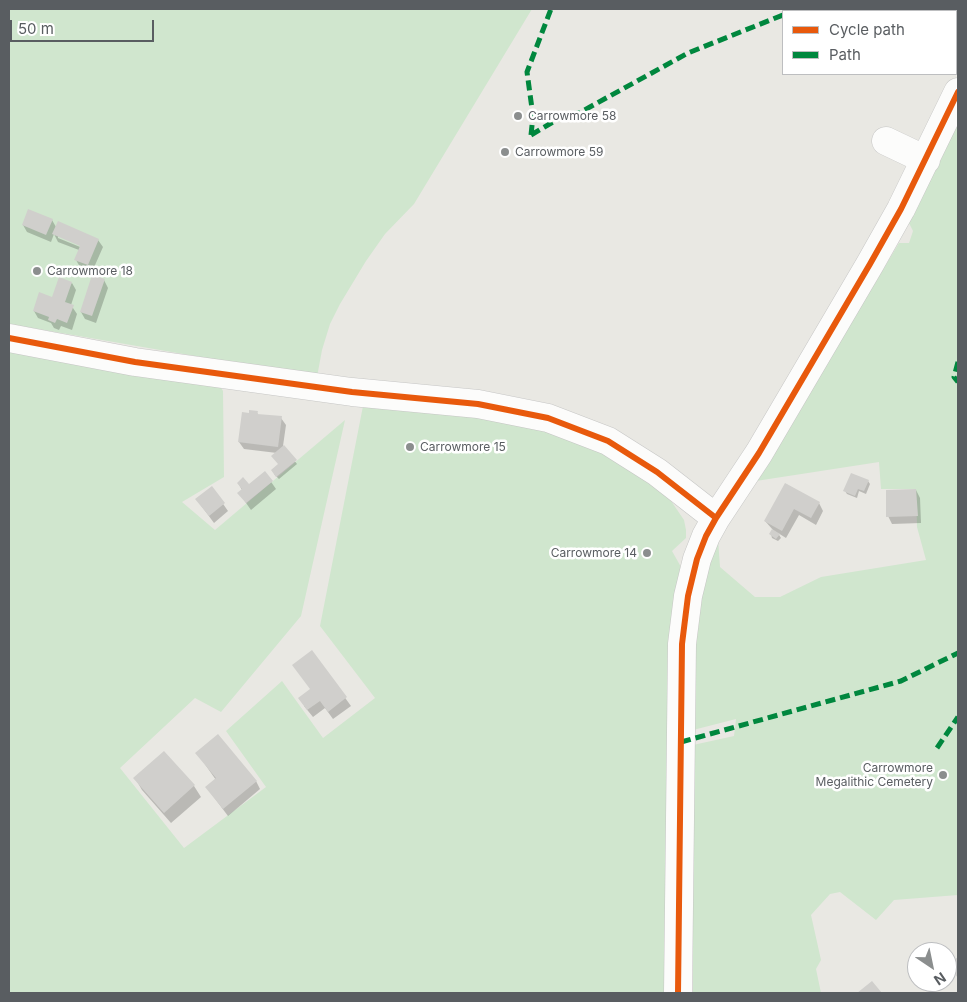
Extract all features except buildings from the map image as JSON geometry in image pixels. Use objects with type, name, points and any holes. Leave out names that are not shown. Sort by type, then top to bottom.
[{"type":"street","points":[[678,993],[682,644],[688,596],[697,559],[706,536],[716,518],[759,453],[866,273],[926,160],[958,92]]},
{"type":"street","points":[[886,142],[926,160]]},
{"type":"street","points":[[9,338],[135,362],[352,392],[478,404],[548,418],[608,441],[657,472],[716,518]]},
{"type":"path","points":[[957,19],[958,10]]},
{"type":"green space","points":[[9,9],[532,9],[414,204],[385,234],[340,304],[330,324],[322,350],[317,377],[9,324]]},
{"type":"green space","points":[[958,123],[958,895],[894,900],[876,920],[840,892],[830,894],[811,915],[821,960],[816,969],[821,993],[693,993],[693,745],[734,736],[736,719],[693,730],[696,607],[718,539],[720,567],[755,597],[780,597],[821,577],[926,560],[917,527],[916,489],[881,489],[879,462],[756,481],[899,243],[909,243],[913,231],[909,223]]},
{"type":"green space","points":[[9,349],[220,386],[223,391],[224,477],[182,502],[215,530],[345,420],[301,616],[221,712],[195,698],[120,768],[184,848],[266,787],[226,731],[282,681],[323,738],[375,698],[320,626],[363,406],[443,411],[526,426],[573,440],[613,457],[667,495],[684,520],[686,538],[672,551],[681,567],[666,993],[9,993]]},
{"type":"marked path","points":[[531,135],[533,116],[527,72],[551,9]]},
{"type":"marked path","points":[[531,135],[563,116],[579,113],[688,53],[782,15]]},
{"type":"marked path","points":[[958,362],[954,377],[958,382]]},
{"type":"marked path","points":[[681,742],[901,681],[958,653]]},
{"type":"marked path","points":[[937,748],[958,717]]},
{"type":"cycle path","points":[[678,993],[682,644],[688,596],[697,559],[706,536],[716,518],[759,453],[901,209],[958,92]]},
{"type":"cycle path","points":[[9,338],[135,362],[352,392],[478,404],[548,418],[608,441],[657,472],[716,518]]},
{"type":"place","name":"Carrowmore 58","points":[[518,116]]},
{"type":"place","name":"Carrowmore 59","points":[[505,152]]},
{"type":"place","name":"Carrowmore 18","points":[[37,271]]},
{"type":"place","name":"Carrowmore 15","points":[[410,447]]},
{"type":"place","name":"Carrowmore 14","points":[[647,553]]},
{"type":"place","name":"Carrowmore Megalithic Cemetery","points":[[943,775]]}]
